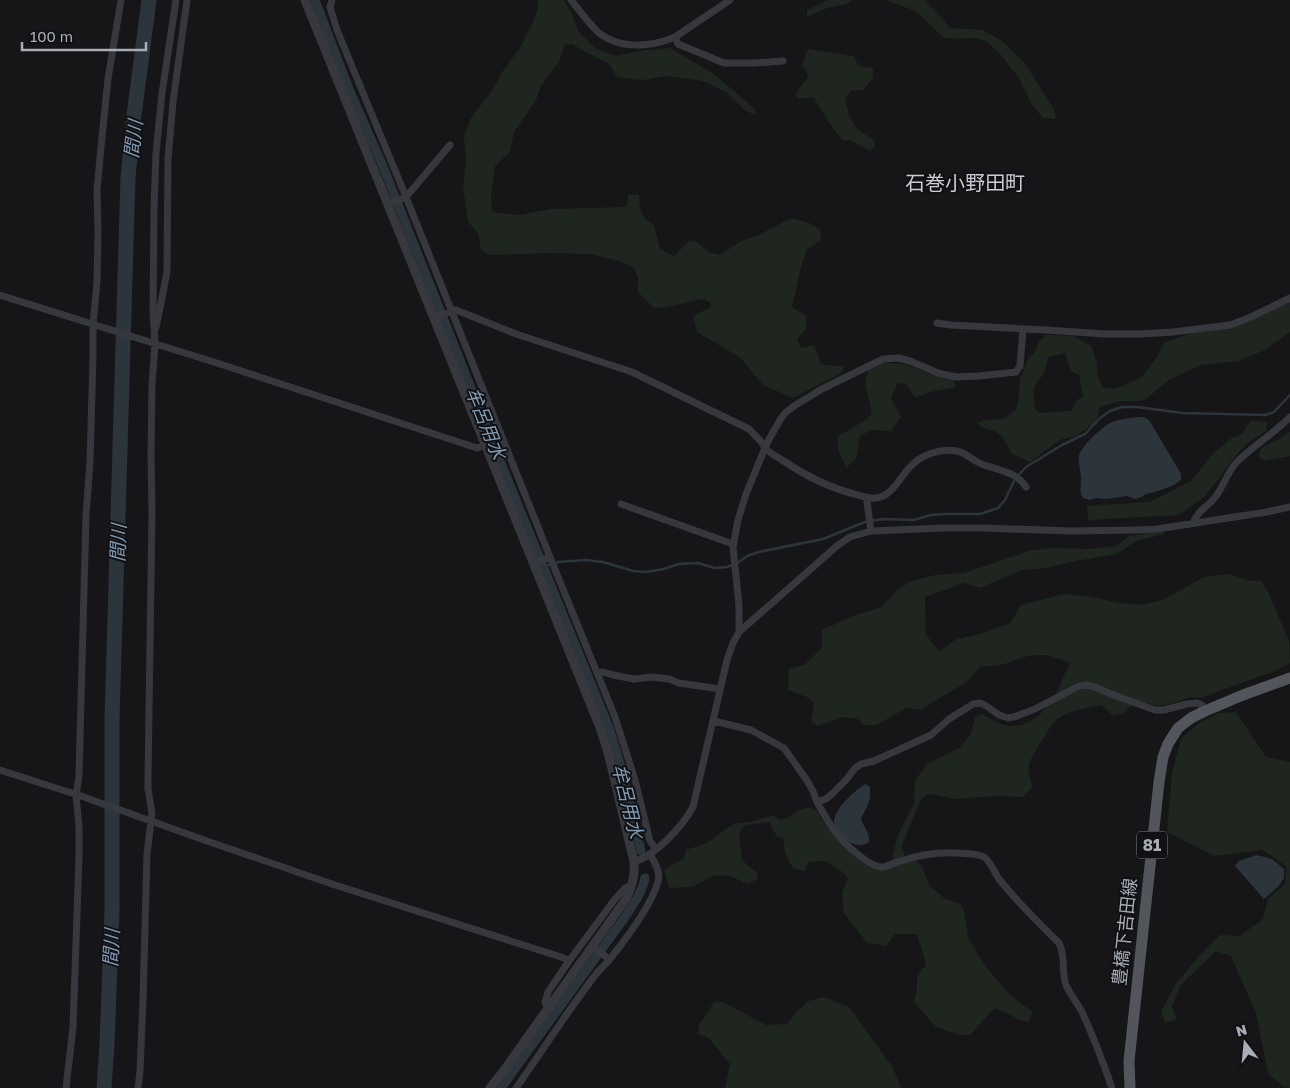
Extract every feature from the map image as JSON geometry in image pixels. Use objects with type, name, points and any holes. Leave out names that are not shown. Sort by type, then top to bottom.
[{"type":"main road","name":"豊橋下吉田線","points":[[1130,1088],[1129,1061],[1159,782],[1163,758],[1168,744],[1178,728],[1205,710],[1290,678]]},
{"type":"street","points":[[66,1088],[73,1027],[76,960],[86,516],[97,282],[97,190],[108,79],[121,0]]},
{"type":"street","points":[[138,1088],[144,1000],[147,854],[149,820],[152,813],[148,779],[156,153],[164,74],[176,0]]},
{"type":"street","points":[[154,329],[157,326],[167,271],[168,159],[173,102],[187,0]]},
{"type":"street","points":[[306,0],[436,317],[600,730],[611,765],[634,862],[635,873],[626,899],[595,949],[490,1088]]},
{"type":"street","points":[[332,0],[330,7],[337,30],[550,561],[598,673],[635,780],[659,875],[659,880],[651,899],[516,1088]]},
{"type":"street","points":[[571,0],[598,32],[610,40],[622,44],[637,45],[659,42],[675,37],[730,0]]},
{"type":"street","points":[[675,37],[678,44],[724,63],[783,61]]},
{"type":"street","points":[[390,204],[405,198],[450,145]]},
{"type":"street","points":[[0,295],[477,448],[486,445]]},
{"type":"street","points":[[937,323],[1113,334],[1173,332],[1230,325],[1290,298]]},
{"type":"street","points":[[436,317],[456,310],[516,334],[632,372],[749,429],[762,442],[765,448],[796,470],[836,489],[868,498],[883,496],[890,492],[910,466],[930,454],[945,450],[958,451],[980,464],[1016,476],[1026,487]]},
{"type":"street","points":[[739,632],[734,543],[738,520],[746,494],[765,448],[785,413],[829,385],[883,359],[899,358],[938,373],[956,377],[1016,372],[1020,366],[1023,329]]},
{"type":"street","points":[[1193,523],[1196,516],[1216,496],[1235,464],[1290,417]]},
{"type":"street","points":[[868,498],[866,502],[870,524]]},
{"type":"street","points":[[621,504],[734,543]]},
{"type":"street","points":[[634,862],[653,851],[679,829],[693,807],[732,643],[739,632],[838,546],[870,524],[895,529],[1135,530],[1157,529],[1290,507]]},
{"type":"street","points":[[535,563],[550,561]]},
{"type":"street","points":[[598,673],[603,672],[634,679],[651,677],[668,679],[679,683],[720,689]]},
{"type":"street","points":[[818,802],[834,793],[855,768],[861,764],[874,761],[931,735],[949,719],[973,704],[980,703],[999,715],[1008,718],[1035,709],[1079,686],[1095,686],[1155,710],[1164,710],[1196,703],[1202,705],[1205,710]]},
{"type":"street","points":[[714,721],[751,730],[784,748],[813,790],[826,819],[838,836],[872,864],[884,867],[902,860],[948,853],[976,855],[984,858],[1005,885],[1062,948],[1066,985],[1082,1012],[1112,1088]]},
{"type":"street","points":[[0,770],[326,882],[564,958],[569,962]]},
{"type":"street","points":[[548,1010],[544,1002],[548,992],[615,899],[625,888],[632,885]]},
{"type":"street","points":[[595,949],[608,958]]},
{"type":"shaded area","points":[[538,0],[564,0],[573,16],[578,31],[595,48],[616,56],[639,51],[670,48],[714,74],[755,109],[755,115],[746,111],[726,92],[703,81],[665,76],[643,80],[617,77],[609,64],[572,44],[565,45],[559,61],[541,86],[536,100],[514,132],[510,152],[495,166],[491,196],[492,212],[520,215],[551,209],[624,207],[627,206],[628,195],[639,195],[642,212],[646,219],[654,225],[660,249],[674,256],[688,242],[694,240],[709,252],[720,255],[741,241],[757,236],[791,218],[809,223],[820,230],[821,240],[807,249],[801,267],[792,307],[806,316],[806,329],[797,339],[801,348],[814,345],[821,364],[844,367],[841,373],[793,398],[763,385],[741,358],[697,332],[693,316],[711,307],[710,302],[702,299],[654,308],[638,292],[638,277],[633,267],[619,261],[591,254],[491,255],[481,250],[478,233],[468,222],[463,187],[466,162],[464,136],[471,118],[493,89],[521,46],[538,9]]},
{"type":"shaded area","points":[[828,0],[852,0],[847,4],[827,8],[807,17],[807,10]]},
{"type":"shaded area","points":[[885,0],[924,0],[943,19],[949,28],[983,30],[1003,42],[1024,62],[1054,109],[1056,119],[1043,118],[1031,103],[1019,78],[1000,54],[986,41],[974,38],[944,38],[916,11]]},
{"type":"shaded area","points":[[808,49],[853,56],[859,66],[873,68],[873,78],[863,90],[852,90],[845,98],[849,115],[857,129],[874,140],[875,146],[870,151],[850,140],[843,140],[836,133],[813,97],[798,99],[795,94],[808,77],[807,72],[802,66]]},
{"type":"shaded area","points":[[1290,302],[1290,332],[1263,351],[1238,361],[1201,365],[1169,380],[1146,399],[1120,401],[1100,407],[1093,424],[1076,436],[1062,439],[1030,462],[1011,453],[999,434],[977,423],[984,420],[1003,419],[1016,410],[1020,379],[1028,359],[1036,351],[1039,341],[1046,335],[1074,336],[1091,346],[1102,387],[1115,389],[1141,378],[1157,357],[1164,343],[1191,333],[1225,329],[1259,317]],"holes":[[[1065,353],[1071,371],[1079,375],[1083,396],[1076,401],[1071,411],[1040,413],[1035,409],[1033,389],[1045,371],[1048,357]]]},
{"type":"shaded area","points":[[885,363],[905,364],[933,375],[953,380],[956,387],[930,392],[915,398],[906,384],[898,383],[891,398],[901,417],[891,431],[871,430],[860,436],[856,458],[846,468],[838,449],[838,436],[864,421],[872,414],[865,381],[869,369]]},
{"type":"shaded area","points":[[1139,417],[1149,420],[1181,474],[1181,480],[1174,485],[1135,499],[1127,496],[1090,500],[1083,498],[1079,456],[1084,447],[1108,424],[1122,419]]},
{"type":"shaded area","points":[[1251,420],[1267,422],[1266,431],[1254,438],[1236,455],[1203,498],[1179,515],[1088,520],[1087,506],[1150,502],[1191,481],[1214,453],[1230,439],[1242,434]]},
{"type":"shaded area","points":[[1290,431],[1290,456],[1265,461],[1258,456],[1262,448]]},
{"type":"shaded area","points":[[1161,531],[1165,534],[1136,541],[1117,554],[1046,568],[1022,570],[980,588],[964,583],[925,597],[926,635],[939,651],[957,639],[984,633],[1010,623],[1021,605],[1063,594],[1140,605],[1163,600],[1204,577],[1229,574],[1251,581],[1261,581],[1268,592],[1289,641],[1290,663],[1275,671],[1200,698],[1189,697],[1174,703],[1158,706],[1143,702],[1129,707],[1123,713],[1112,715],[1101,705],[1066,714],[1056,720],[1041,741],[1029,764],[1028,770],[1033,787],[1022,797],[997,796],[955,799],[930,794],[922,798],[902,846],[905,857],[917,861],[923,869],[929,885],[944,898],[961,904],[968,937],[985,966],[1011,996],[1033,1012],[1029,1022],[1020,1020],[996,1008],[970,1035],[959,1035],[936,1027],[914,1002],[917,990],[917,977],[926,964],[917,934],[895,934],[886,946],[867,943],[844,913],[842,893],[848,878],[840,870],[825,861],[808,862],[805,871],[793,868],[785,853],[783,838],[777,837],[769,822],[745,825],[739,834],[742,860],[757,873],[758,879],[747,884],[731,876],[715,875],[693,887],[669,888],[664,870],[684,858],[686,850],[707,843],[733,824],[750,822],[774,815],[779,820],[807,808],[814,809],[832,833],[853,853],[878,868],[892,860],[897,837],[914,804],[915,780],[927,764],[959,748],[971,734],[975,717],[982,714],[1007,726],[1019,725],[1032,720],[1044,710],[1053,698],[1071,663],[1048,655],[1034,655],[1005,664],[980,667],[968,681],[920,710],[906,708],[877,725],[864,725],[858,719],[844,717],[817,726],[811,721],[814,703],[807,697],[788,690],[789,669],[804,665],[822,648],[822,630],[853,616],[882,607],[897,590],[911,581],[935,575],[964,573],[1029,551],[1050,548],[1088,549],[1116,546],[1129,536]]},
{"type":"shaded area","points":[[1236,712],[1266,757],[1290,762],[1290,1088],[1284,1087],[1268,1073],[1256,1013],[1231,956],[1216,951],[1180,986],[1172,1007],[1177,1019],[1165,1023],[1161,1012],[1175,985],[1200,955],[1220,935],[1240,936],[1263,919],[1268,899],[1285,884],[1286,866],[1263,850],[1214,856],[1167,832],[1172,773],[1181,739],[1199,723],[1219,713]]},
{"type":"shaded area","points":[[866,784],[870,787],[870,796],[861,818],[869,842],[859,845],[850,842],[842,836],[836,829],[834,821],[835,816],[846,800],[856,790]]},
{"type":"shaded area","points":[[1257,855],[1272,859],[1284,869],[1284,878],[1278,887],[1264,899],[1235,866],[1239,861]]},
{"type":"shaded area","points":[[824,997],[849,1007],[893,1068],[901,1088],[725,1088],[730,1064],[708,1037],[698,1034],[699,1025],[714,1002],[723,1002],[766,1025],[787,1024],[808,1001]]},
{"type":"waterway","name":"間川","points":[[104,1088],[112,911],[112,720],[128,177],[149,0]]},
{"type":"waterway","name":"牟呂用水","points":[[315,0],[349,89],[382,164],[610,730],[623,774],[641,851]]},
{"type":"waterway","points":[[543,567],[558,562],[586,560],[603,562],[633,571],[646,572],[679,564],[698,563],[715,568],[727,567],[759,552],[823,539],[865,522],[883,519],[914,520],[931,515],[945,514],[980,514],[998,508],[1005,500],[1015,479],[1026,467],[1062,445],[1085,434],[1100,418],[1110,411],[1122,407],[1137,407],[1183,413],[1265,415],[1274,412],[1290,395]]},
{"type":"waterway","name":"牟呂用水","points":[[501,1088],[625,917],[639,894],[645,878]]},
{"type":"district","name":"石巻小野田町","points":[[965,183]]}]
